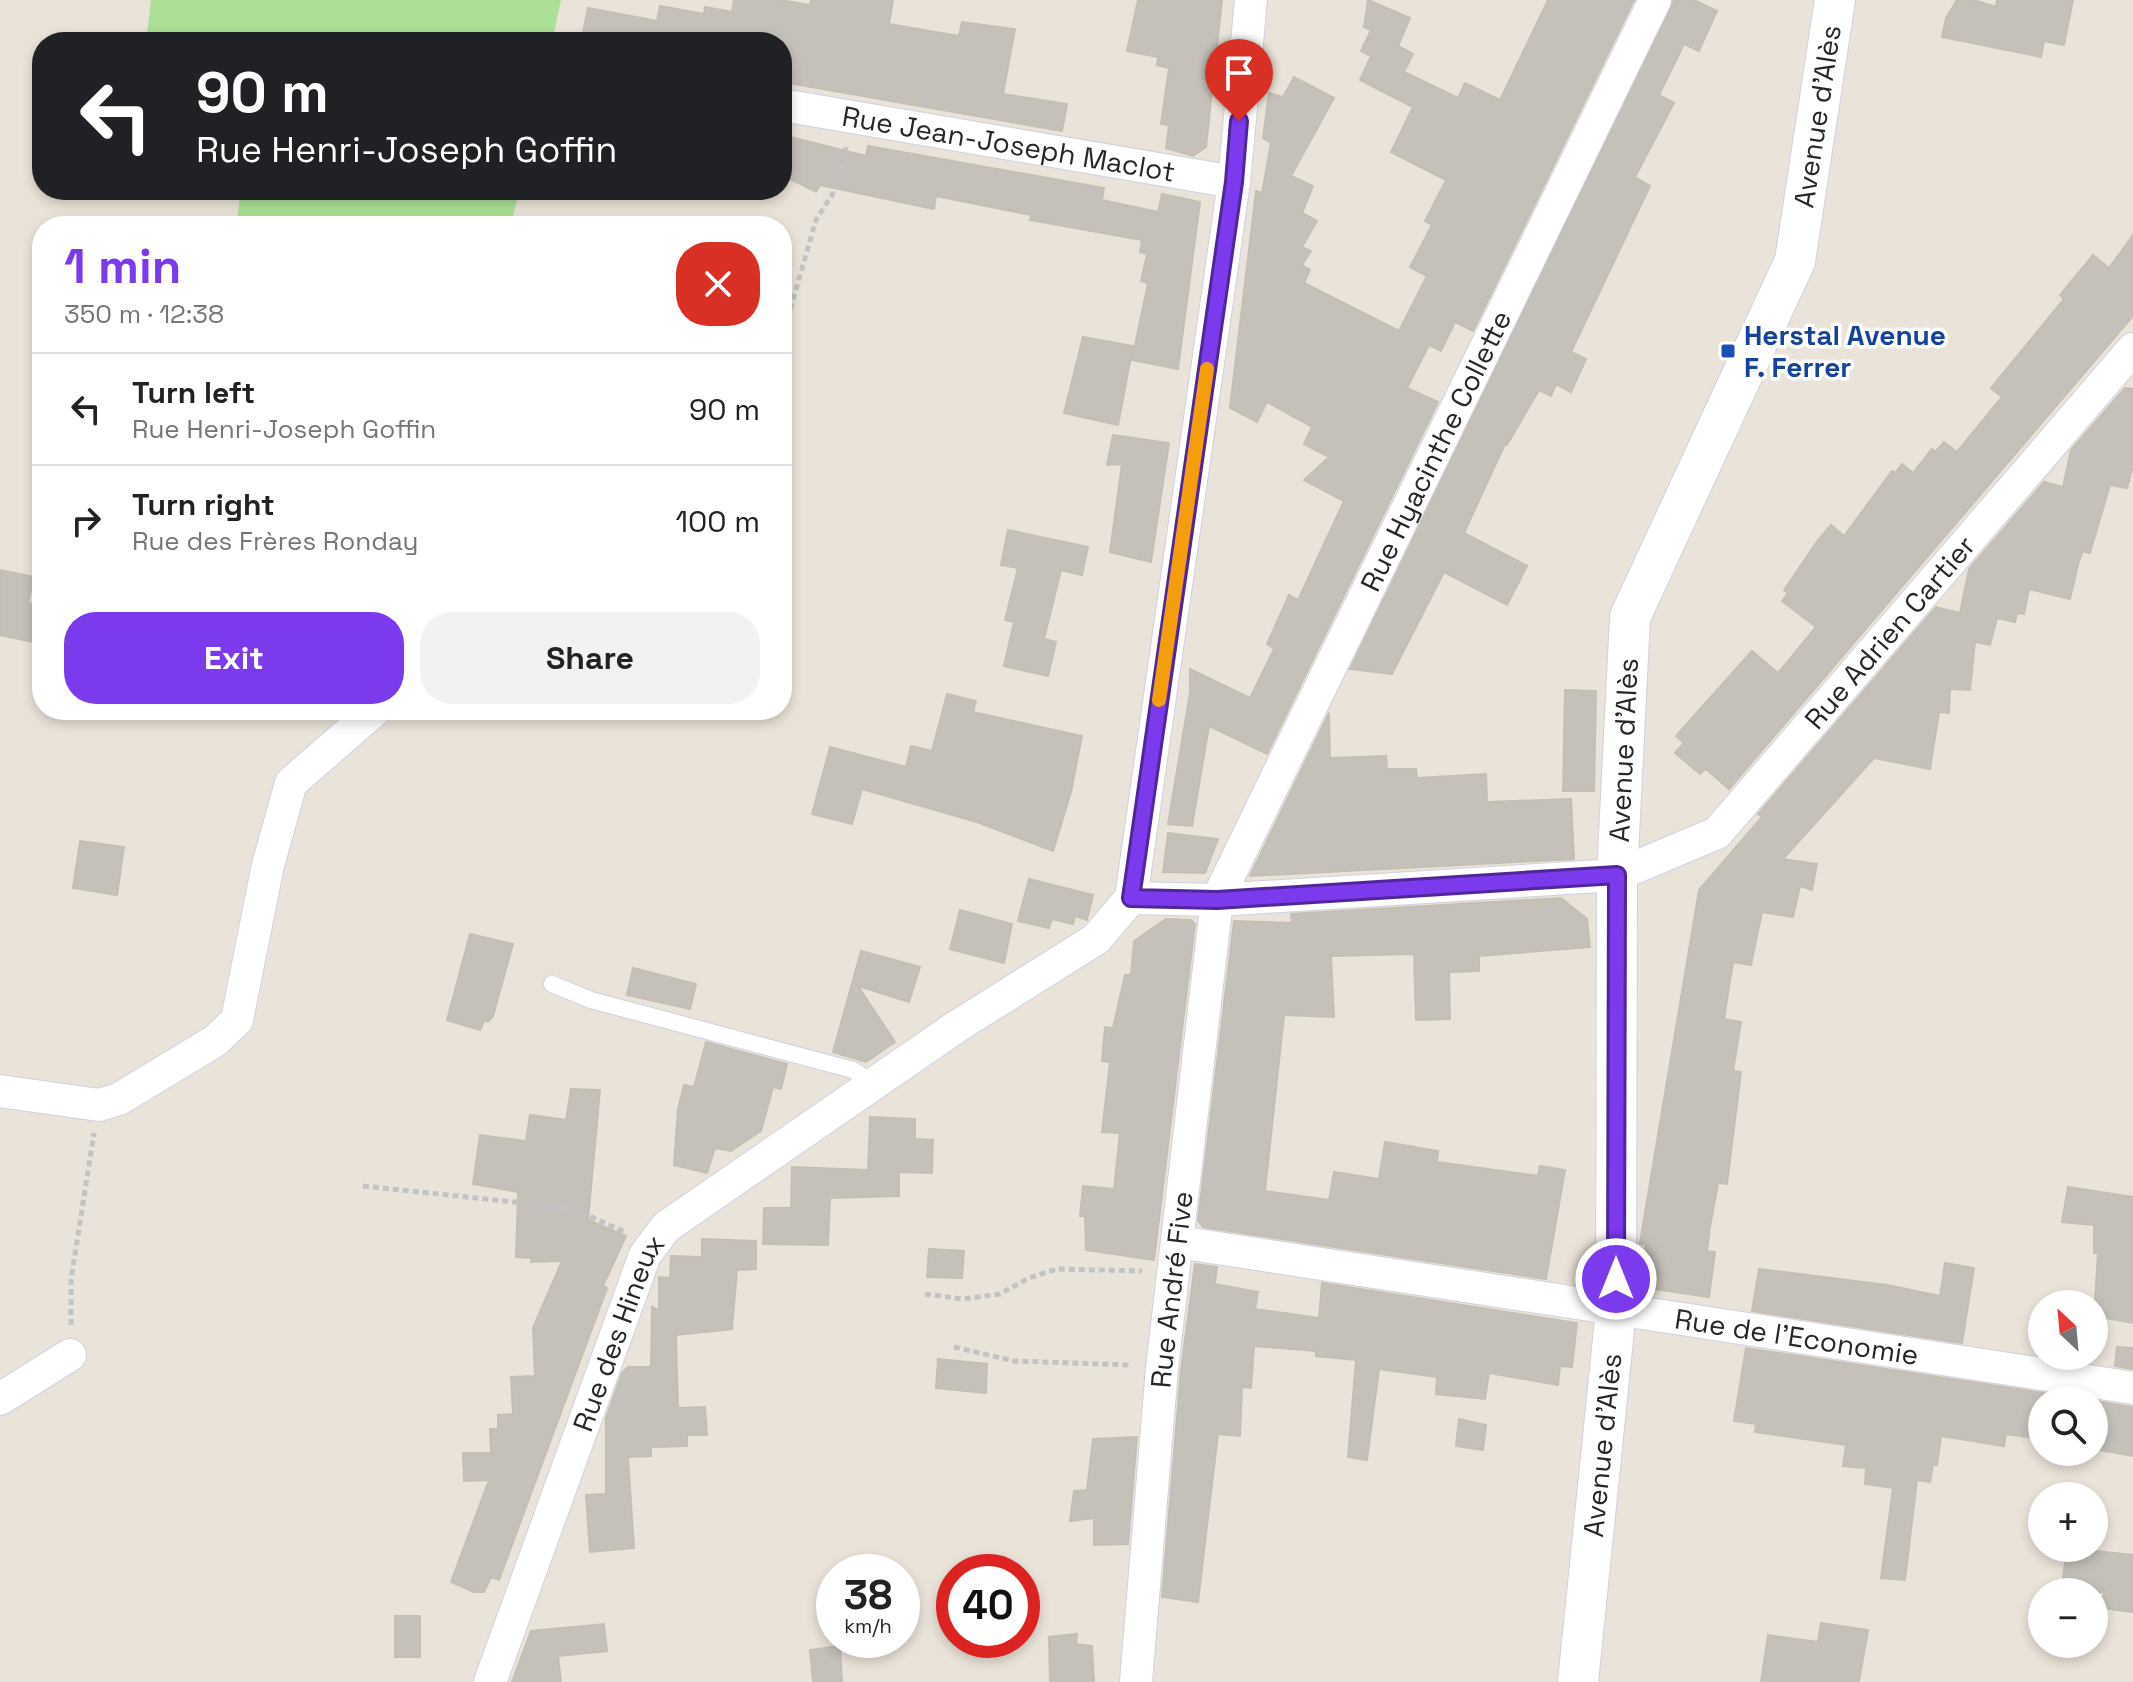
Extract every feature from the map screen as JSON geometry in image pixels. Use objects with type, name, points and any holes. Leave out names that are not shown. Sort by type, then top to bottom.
[{"type":"street","points":[[1131,898],[1234,182],[1251,0]]},
{"type":"street","name":"Rue Hyacinthe Collette","points":[[1217,900],[1655,0]]},
{"type":"street","name":"Avenue d'Alès","points":[[1578,1682],[1616,1310],[1617,875],[1630,617],[1795,261],[1835,0]]},
{"type":"street","name":"Rue Jean-Joseph Maclot","points":[[792,107],[1234,182]]},
{"type":"street","name":"Rue Adrien Cartier","points":[[1131,898],[1217,900],[1617,875],[1717,833],[2133,349]]},
{"type":"street","points":[[0,1091],[99,1105],[119,1099],[178,1066],[215,1041],[237,1020],[268,865],[291,783],[363,720]]},
{"type":"street","name":"Rue des Hineux","points":[[490,1682],[622,1315],[650,1246],[666,1227],[692,1206],[1096,939],[1131,898]]},
{"type":"street","name":"Rue André Five","points":[[1136,1682],[1162,1368],[1217,900]]},
{"type":"street","name":"Rue de l'Economie","points":[[1178,1242],[2133,1388]]},
{"type":"street","points":[[0,1399],[70,1355]]},
{"type":"lane","points":[[552,984],[591,1000],[853,1070],[874,1084]]},
{"type":"path","points":[[792,303],[816,220],[837,187],[853,119]]},
{"type":"path","points":[[70,1355],[71,1280],[99,1105]]},
{"type":"path","points":[[363,1186],[552,1206],[580,1212],[629,1233]]},
{"type":"path","points":[[925,1294],[963,1299],[1000,1294],[1029,1278],[1057,1269],[1173,1274]]},
{"type":"path","points":[[954,1347],[1014,1361],[1162,1368]]},
{"type":"green space","points":[[151,0],[561,0],[554,32],[147,32]]},
{"type":"green space","points":[[240,200],[517,200],[513,216],[237,216]]},
{"type":"building","points":[[734,0],[780,0],[810,5],[811,0],[893,0],[889,24],[959,36],[962,22],[1015,29],[1003,94],[1067,104],[1062,131],[792,84],[792,32],[583,32],[588,8],[657,21],[660,6],[704,14],[705,7],[732,12]]},
{"type":"building","points":[[1138,0],[1222,0],[1206,147],[1193,156],[1166,148],[1169,125],[1161,124],[1169,68],[1157,65],[1158,57],[1127,51]]},
{"type":"building","points":[[1368,0],[1410,18],[1398,46],[1413,54],[1404,72],[1458,98],[1465,83],[1500,100],[1548,0],[1634,0],[1473,331],[1455,322],[1441,351],[1429,345],[1407,388],[1438,402],[1267,754],[1209,726],[1192,826],[1168,824],[1190,693],[1190,669],[1250,698],[1274,649],[1267,644],[1289,595],[1298,600],[1344,501],[1304,480],[1329,457],[1304,444],[1312,427],[1267,402],[1257,422],[1230,408],[1256,191],[1262,193],[1271,143],[1263,138],[1269,93],[1283,97],[1294,77],[1334,98],[1291,176],[1313,186],[1302,213],[1317,221],[1302,247],[1311,251],[1302,265],[1310,270],[1304,283],[1399,331],[1427,276],[1410,267],[1432,225],[1425,221],[1446,180],[1391,152],[1413,107],[1360,80],[1371,56],[1361,51],[1371,30],[1364,27]]},
{"type":"building","points":[[1674,0],[1694,0],[1717,11],[1699,51],[1684,44],[1659,95],[1674,103],[1635,177],[1650,186],[1571,352],[1586,359],[1571,392],[1556,384],[1551,396],[1539,390],[1505,444],[1464,533],[1527,566],[1507,605],[1444,572],[1392,674],[1350,669]]},
{"type":"building","points":[[1957,0],[1974,0],[1996,7],[1997,0],[2073,0],[2064,45],[2044,41],[2041,57],[1942,37],[1946,18]]},
{"type":"building","points":[[792,138],[866,156],[868,146],[1104,188],[1102,200],[1158,212],[1162,194],[1200,202],[1178,369],[1132,360],[1148,283],[1141,281],[1147,254],[1140,252],[1142,240],[1030,220],[1031,215],[936,196],[934,209],[820,185],[816,192],[792,180]]},
{"type":"building","points":[[2133,235],[2133,316],[1729,789],[1706,769],[1700,774],[1675,753],[1684,743],[1676,736],[1752,651],[1778,673],[1816,627],[1782,601],[1788,593],[1784,590],[1831,525],[1844,536],[1892,471],[1895,473],[1902,464],[1913,473],[1932,449],[1935,452],[1944,442],[1957,452],[2002,397],[1991,388],[2064,299],[2060,295],[2093,255],[2109,268]]},
{"type":"building","points":[[1083,337],[1133,346],[1118,425],[1064,413]]},
{"type":"building","points":[[2125,388],[2133,389],[2133,466],[2127,488],[2110,485],[2090,553],[2083,551],[2079,561],[2070,599],[2029,589],[2024,614],[2017,613],[2015,622],[1997,618],[1990,645],[1975,642],[1970,690],[1950,689],[1949,713],[1939,712],[1930,769],[1874,758],[1783,859],[1817,864],[1812,890],[1800,886],[1793,917],[1762,912],[1751,965],[1733,962],[1724,1019],[1741,1022],[1733,1071],[1741,1072],[1727,1184],[1718,1183],[1710,1227],[1707,1251],[1715,1252],[1709,1297],[1641,1287],[1646,1244],[1640,1243],[1699,890],[1762,817],[1758,814],[1936,607],[1960,613],[1969,569],[2044,482],[2063,487],[2071,450]]},
{"type":"building","points":[[1113,435],[1169,443],[1151,562],[1110,552],[1122,464],[1107,465]]},
{"type":"building","points":[[1008,530],[1088,547],[1082,575],[1061,570],[1044,639],[1056,642],[1048,676],[1004,666],[1014,622],[1005,620],[1018,568],[1001,565]]},
{"type":"building","points":[[0,570],[32,577],[28,603],[32,604],[32,642],[0,635]]},
{"type":"building","points":[[1565,690],[1596,691],[1594,791],[1563,791]]},
{"type":"building","points":[[947,694],[976,701],[973,712],[1082,736],[1071,792],[1053,851],[977,822],[862,789],[852,824],[812,814],[830,747],[906,767],[911,746],[932,751]]},
{"type":"building","points":[[1329,713],[1330,758],[1386,756],[1387,769],[1416,769],[1417,778],[1486,774],[1487,802],[1571,799],[1574,859],[1250,876]]},
{"type":"building","points":[[1168,833],[1218,839],[1205,873],[1163,872]]},
{"type":"building","points":[[80,841],[124,847],[117,895],[73,888]]},
{"type":"building","points":[[1029,879],[1093,895],[1087,920],[1075,916],[1073,924],[1052,919],[1049,928],[1018,921]]},
{"type":"building","points":[[1561,898],[1587,919],[1590,947],[1479,956],[1479,971],[1449,972],[1450,1019],[1416,1020],[1414,954],[1331,956],[1334,1017],[1284,1015],[1265,1191],[1329,1200],[1334,1172],[1379,1179],[1385,1142],[1438,1151],[1437,1162],[1538,1176],[1540,1166],[1565,1170],[1546,1279],[1203,1227],[1198,1221],[1234,921],[1292,923],[1291,914]]},
{"type":"building","points":[[960,910],[1012,924],[1004,963],[950,949]]},
{"type":"building","points":[[1166,919],[1191,920],[1195,924],[1154,1260],[1086,1250],[1085,1216],[1080,1216],[1083,1186],[1114,1189],[1120,1133],[1102,1132],[1110,1062],[1102,1061],[1105,1027],[1113,1028],[1125,975],[1131,975],[1134,941]]},
{"type":"building","points":[[470,934],[513,944],[493,1016],[488,1022],[484,1021],[480,1030],[447,1020]]},
{"type":"building","points":[[861,951],[920,967],[909,1002],[858,986],[895,1042],[866,1062],[833,1052]]},
{"type":"building","points":[[633,968],[696,984],[690,1009],[627,995]]},
{"type":"building","points":[[706,1042],[787,1064],[781,1089],[773,1087],[761,1131],[731,1151],[715,1148],[707,1173],[674,1165],[678,1109],[684,1085],[694,1087]]},
{"type":"building","points":[[571,1089],[600,1090],[588,1220],[626,1236],[603,1286],[607,1288],[499,1580],[491,1577],[484,1592],[474,1592],[451,1582],[489,1480],[464,1481],[463,1453],[491,1453],[490,1429],[498,1429],[498,1415],[513,1414],[511,1377],[535,1376],[533,1328],[562,1261],[531,1262],[532,1258],[516,1257],[518,1192],[473,1184],[480,1135],[526,1141],[530,1115],[566,1120]]},
{"type":"building","points":[[870,1117],[915,1119],[915,1139],[933,1140],[932,1173],[899,1172],[899,1196],[830,1198],[828,1245],[763,1244],[764,1208],[791,1208],[792,1167],[868,1170]]},
{"type":"building","points":[[2068,1187],[2133,1197],[2133,1323],[2108,1319],[2108,1290],[2096,1290],[2098,1253],[2094,1253],[2094,1225],[2062,1222]]},
{"type":"building","points":[[702,1239],[756,1241],[756,1269],[737,1270],[732,1329],[676,1335],[678,1408],[705,1407],[707,1435],[687,1435],[687,1446],[651,1447],[651,1456],[628,1457],[634,1548],[590,1552],[586,1495],[606,1494],[606,1418],[622,1373],[628,1367],[651,1367],[652,1307],[659,1310],[659,1277],[670,1278],[671,1256],[702,1257]]},
{"type":"building","points":[[929,1249],[964,1251],[962,1278],[927,1277]]},
{"type":"building","points":[[1945,1263],[1974,1268],[1962,1343],[1752,1311],[1759,1269],[1887,1285],[1940,1296]]},
{"type":"building","points":[[1195,1264],[1217,1267],[1215,1284],[1258,1292],[1255,1309],[1319,1318],[1322,1283],[1577,1323],[1572,1367],[1560,1366],[1558,1385],[1489,1373],[1485,1399],[1436,1394],[1437,1377],[1379,1369],[1367,1460],[1348,1457],[1356,1360],[1316,1356],[1316,1351],[1254,1346],[1251,1388],[1242,1387],[1240,1436],[1218,1434],[1198,1602],[1162,1597],[1181,1370]]},
{"type":"building","points":[[2117,1347],[2133,1348],[2133,1369],[2115,1366]]},
{"type":"building","points":[[1746,1348],[2028,1391],[2028,1437],[2006,1434],[2004,1446],[1941,1436],[1937,1465],[1933,1465],[1930,1482],[1917,1480],[1905,1580],[1881,1578],[1893,1488],[1865,1484],[1866,1468],[1843,1466],[1846,1445],[1755,1432],[1756,1424],[1734,1421]]},
{"type":"building","points":[[938,1359],[987,1364],[986,1393],[936,1388]]},
{"type":"building","points":[[2108,1403],[2133,1407],[2133,1456],[2108,1452]]},
{"type":"building","points":[[1459,1419],[1486,1425],[1483,1450],[1456,1446]]},
{"type":"building","points":[[1137,1437],[1128,1544],[1094,1545],[1094,1518],[1070,1521],[1074,1491],[1087,1490],[1093,1439]]},
{"type":"building","points":[[2108,1552],[2133,1555],[2133,1612],[2108,1609],[2108,1578],[2063,1578],[2065,1562],[2108,1562]]},
{"type":"building","points":[[395,1616],[420,1616],[420,1657],[395,1657]]},
{"type":"building","points":[[1821,1623],[1868,1630],[1859,1682],[1761,1682],[1768,1635],[1818,1642]]},
{"type":"building","points":[[604,1624],[607,1651],[558,1656],[561,1682],[512,1682],[531,1631]]},
{"type":"building","points":[[1077,1634],[1076,1644],[1092,1646],[1094,1682],[1050,1682],[1049,1637]]},
{"type":"building","points":[[816,1649],[816,1658],[841,1658],[842,1682],[813,1682],[810,1650]]},
{"type":"slow traffic","points":[[1159,700],[1207,369]]},
{"type":"place","name":"Herstal Avenue F. Ferrer","points":[[1728,351]]},
{"type":"route","points":[[1239,121],[1234,182],[1131,898],[1182,896],[1217,900],[1617,875],[1616,1279]]}]
